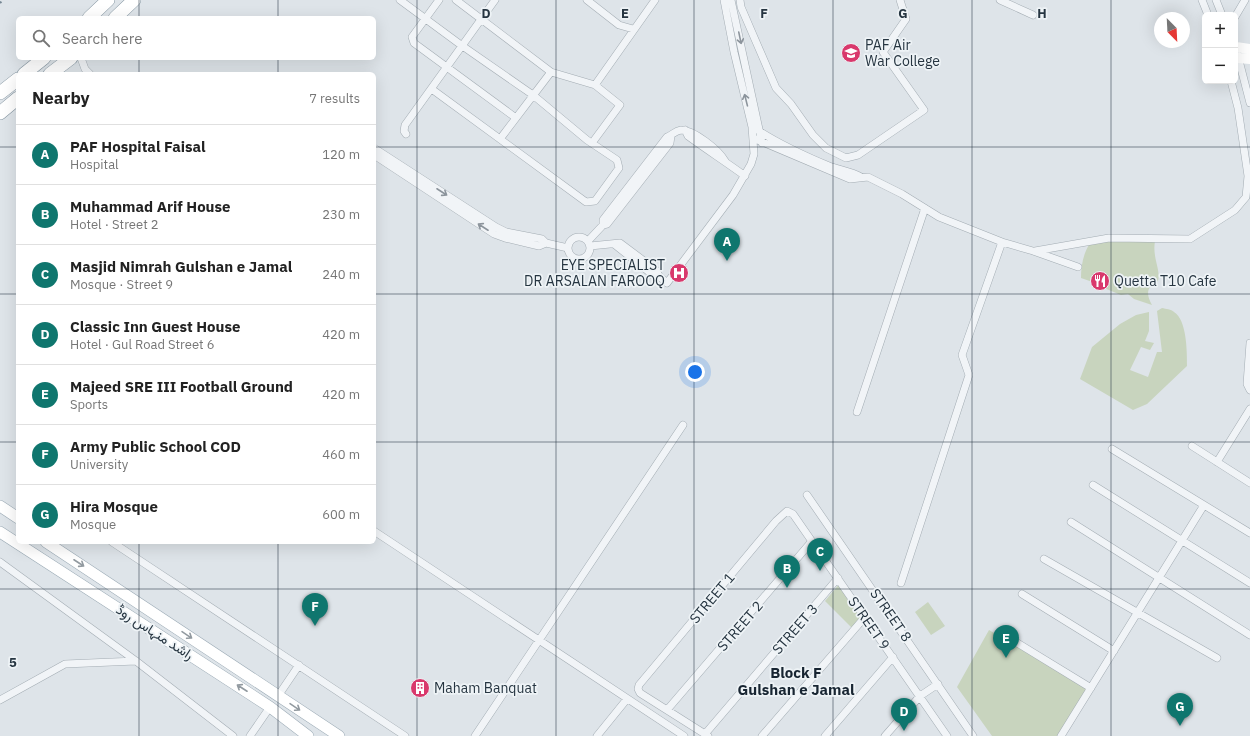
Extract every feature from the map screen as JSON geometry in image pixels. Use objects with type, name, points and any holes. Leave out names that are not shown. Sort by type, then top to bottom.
[{"type":"highway","points":[[91,16],[108,0]]},
{"type":"highway","points":[[117,16],[134,0]]},
{"type":"highway","points":[[26,72],[42,60]]},
{"type":"highway","points":[[53,72],[68,60]]},
{"type":"highway","points":[[0,93],[16,81]]},
{"type":"highway","points":[[0,112],[16,100]]},
{"type":"main road","points":[[0,506],[16,518]]},
{"type":"main road","points":[[0,515],[16,519]]},
{"type":"main road","name":"راشد منہاس روڈ","points":[[0,532],[16,542]]},
{"type":"main road","name":"راشد منہاس روڈ","points":[[19,544],[270,707],[304,735]]},
{"type":"main road","name":"راشد منہاس روڈ","points":[[49,544],[339,736]]},
{"type":"street","points":[[400,0],[533,95],[592,143],[617,160],[620,168],[595,201],[590,203],[586,202],[432,88]]},
{"type":"street","points":[[439,0],[412,39],[414,43],[516,118]]},
{"type":"street","points":[[456,0],[551,72],[595,84],[620,105],[592,143]]},
{"type":"street","points":[[406,134],[404,131],[405,125],[461,45],[495,0]]},
{"type":"street","points":[[586,0],[619,25],[633,29]]},
{"type":"street","points":[[595,84],[655,0]]},
{"type":"street","points":[[724,0],[734,52],[752,127],[754,154],[745,176],[733,195],[667,283],[659,276],[653,275],[614,244],[589,244],[578,237],[569,242],[568,248],[572,257],[582,259],[587,256],[589,244],[603,225],[607,224],[670,143],[671,136],[676,131],[685,130],[688,136],[745,176]]},
{"type":"street","points":[[731,0],[761,132],[762,143]]},
{"type":"street","points":[[740,0],[741,7],[776,88],[791,104],[813,136],[826,148],[846,158],[858,155],[924,110],[883,52],[906,19],[900,0]]},
{"type":"street","points":[[1000,0],[1032,15]]},
{"type":"street","points":[[1202,0],[1207,12]]},
{"type":"street","points":[[1216,0],[1221,12]]},
{"type":"street","points":[[1238,12],[1245,0]]},
{"type":"street","points":[[1238,47],[1250,49]]},
{"type":"street","points":[[1236,48],[1250,103]]},
{"type":"street","points":[[1239,58],[1250,59]]},
{"type":"street","points":[[82,60],[88,72]]},
{"type":"street","points":[[500,139],[551,72]]},
{"type":"street","points":[[1033,251],[1109,238],[1190,239],[1235,210],[1246,197],[1248,176],[1238,108],[1232,84]]},
{"type":"street","points":[[752,127],[776,142],[831,166],[861,177]]},
{"type":"street","points":[[753,138],[850,179],[868,177],[939,217],[1002,242],[1078,267]]},
{"type":"street","points":[[376,149],[496,227],[506,232],[542,238],[546,243]]},
{"type":"street","points":[[376,156],[494,234],[539,246],[546,243],[568,248]]},
{"type":"street","points":[[857,412],[925,208]]},
{"type":"street","points":[[901,583],[969,375],[962,355],[1002,242]]},
{"type":"street","points":[[1250,343],[1247,384],[1250,390]]},
{"type":"street","points":[[1217,462],[1250,409]]},
{"type":"street","points":[[475,736],[683,425]]},
{"type":"street","points":[[1192,446],[1250,483]]},
{"type":"street","points":[[1112,449],[1250,533]]},
{"type":"street","points":[[1092,485],[1250,583]]},
{"type":"street","name":"STREET 8","points":[[807,495],[973,736]]},
{"type":"street","points":[[1061,736],[1204,505]]},
{"type":"street","name":"STREET 1","points":[[667,710],[640,693],[638,689],[639,685],[776,521],[787,511],[790,511]]},
{"type":"street","name":"STREET 9","points":[[790,511],[893,656],[947,736]]},
{"type":"street","points":[[1071,522],[1250,635]]},
{"type":"street","points":[[376,531],[684,736]]},
{"type":"street","name":"STREET 2","points":[[667,710],[812,541]]},
{"type":"street","points":[[115,544],[405,736]]},
{"type":"street","points":[[1044,559],[1217,658]]},
{"type":"street","points":[[0,562],[136,661],[233,736]]},
{"type":"street","name":"STREET 3","points":[[706,735],[838,578]]},
{"type":"street","points":[[1022,594],[1114,651]]},
{"type":"street","points":[[762,736],[865,617]]},
{"type":"street","points":[[1001,633],[1091,688]]},
{"type":"street","points":[[825,736],[893,656]]},
{"type":"street","points":[[0,700],[65,664],[136,661]]},
{"type":"street","points":[[278,696],[299,665]]},
{"type":"street","points":[[885,736],[920,696],[938,684]]},
{"type":"street","points":[[597,736],[627,699]]},
{"type":"street","points":[[250,736],[270,707]]},
{"type":"street","points":[[667,710],[706,735]]},
{"type":"green space","points":[[1108,241],[1155,241],[1154,247],[1159,277],[1158,281],[1149,288],[1148,291],[1152,305],[1134,299],[1128,294],[1121,295],[1104,288],[1104,286],[1081,278],[1083,260],[1090,243]]},
{"type":"green space","points":[[1162,308],[1173,311],[1182,322],[1187,353],[1187,366],[1147,404],[1133,410],[1080,379],[1092,347],[1120,324],[1136,315],[1149,312],[1149,331],[1145,341],[1154,343],[1150,350],[1141,347],[1130,370],[1148,377],[1157,352],[1162,352],[1157,311]]},
{"type":"green space","points":[[840,583],[865,617],[854,630],[825,601]]},
{"type":"green space","points":[[928,602],[945,626],[931,635],[915,612]]},
{"type":"green space","points":[[989,630],[1091,688],[1059,736],[992,736],[957,687]]},
{"type":"railway","points":[[0,3],[3,0]]},
{"type":"place","name":"PAF Air War College","points":[[851,53]]},
{"type":"place","name":"PAF Hospital Faisal","points":[[727,261]]},
{"type":"place","name":"EYE SPECIALIST DR ARSALAN FAROOQ","points":[[679,273]]},
{"type":"place","name":"Quetta T10 Cafe","points":[[1100,281]]},
{"type":"place","name":"Masjid Nimrah Gulshan e Jamal","points":[[820,571]]},
{"type":"place","name":"Muhammad Arif House","points":[[787,588]]},
{"type":"place","name":"Army Public School COD","points":[[315,626]]},
{"type":"place","name":"Majeed SRE III Football Ground","points":[[1006,658]]},
{"type":"place","name":"Maham Banquat","points":[[420,688]]},
{"type":"place","name":"Hira Mosque","points":[[1180,726]]},
{"type":"place","name":"Classic Inn Guest House","points":[[904,731]]},
{"type":"district","name":"Block F Gulshan e Jamal","points":[[796,682]]}]
